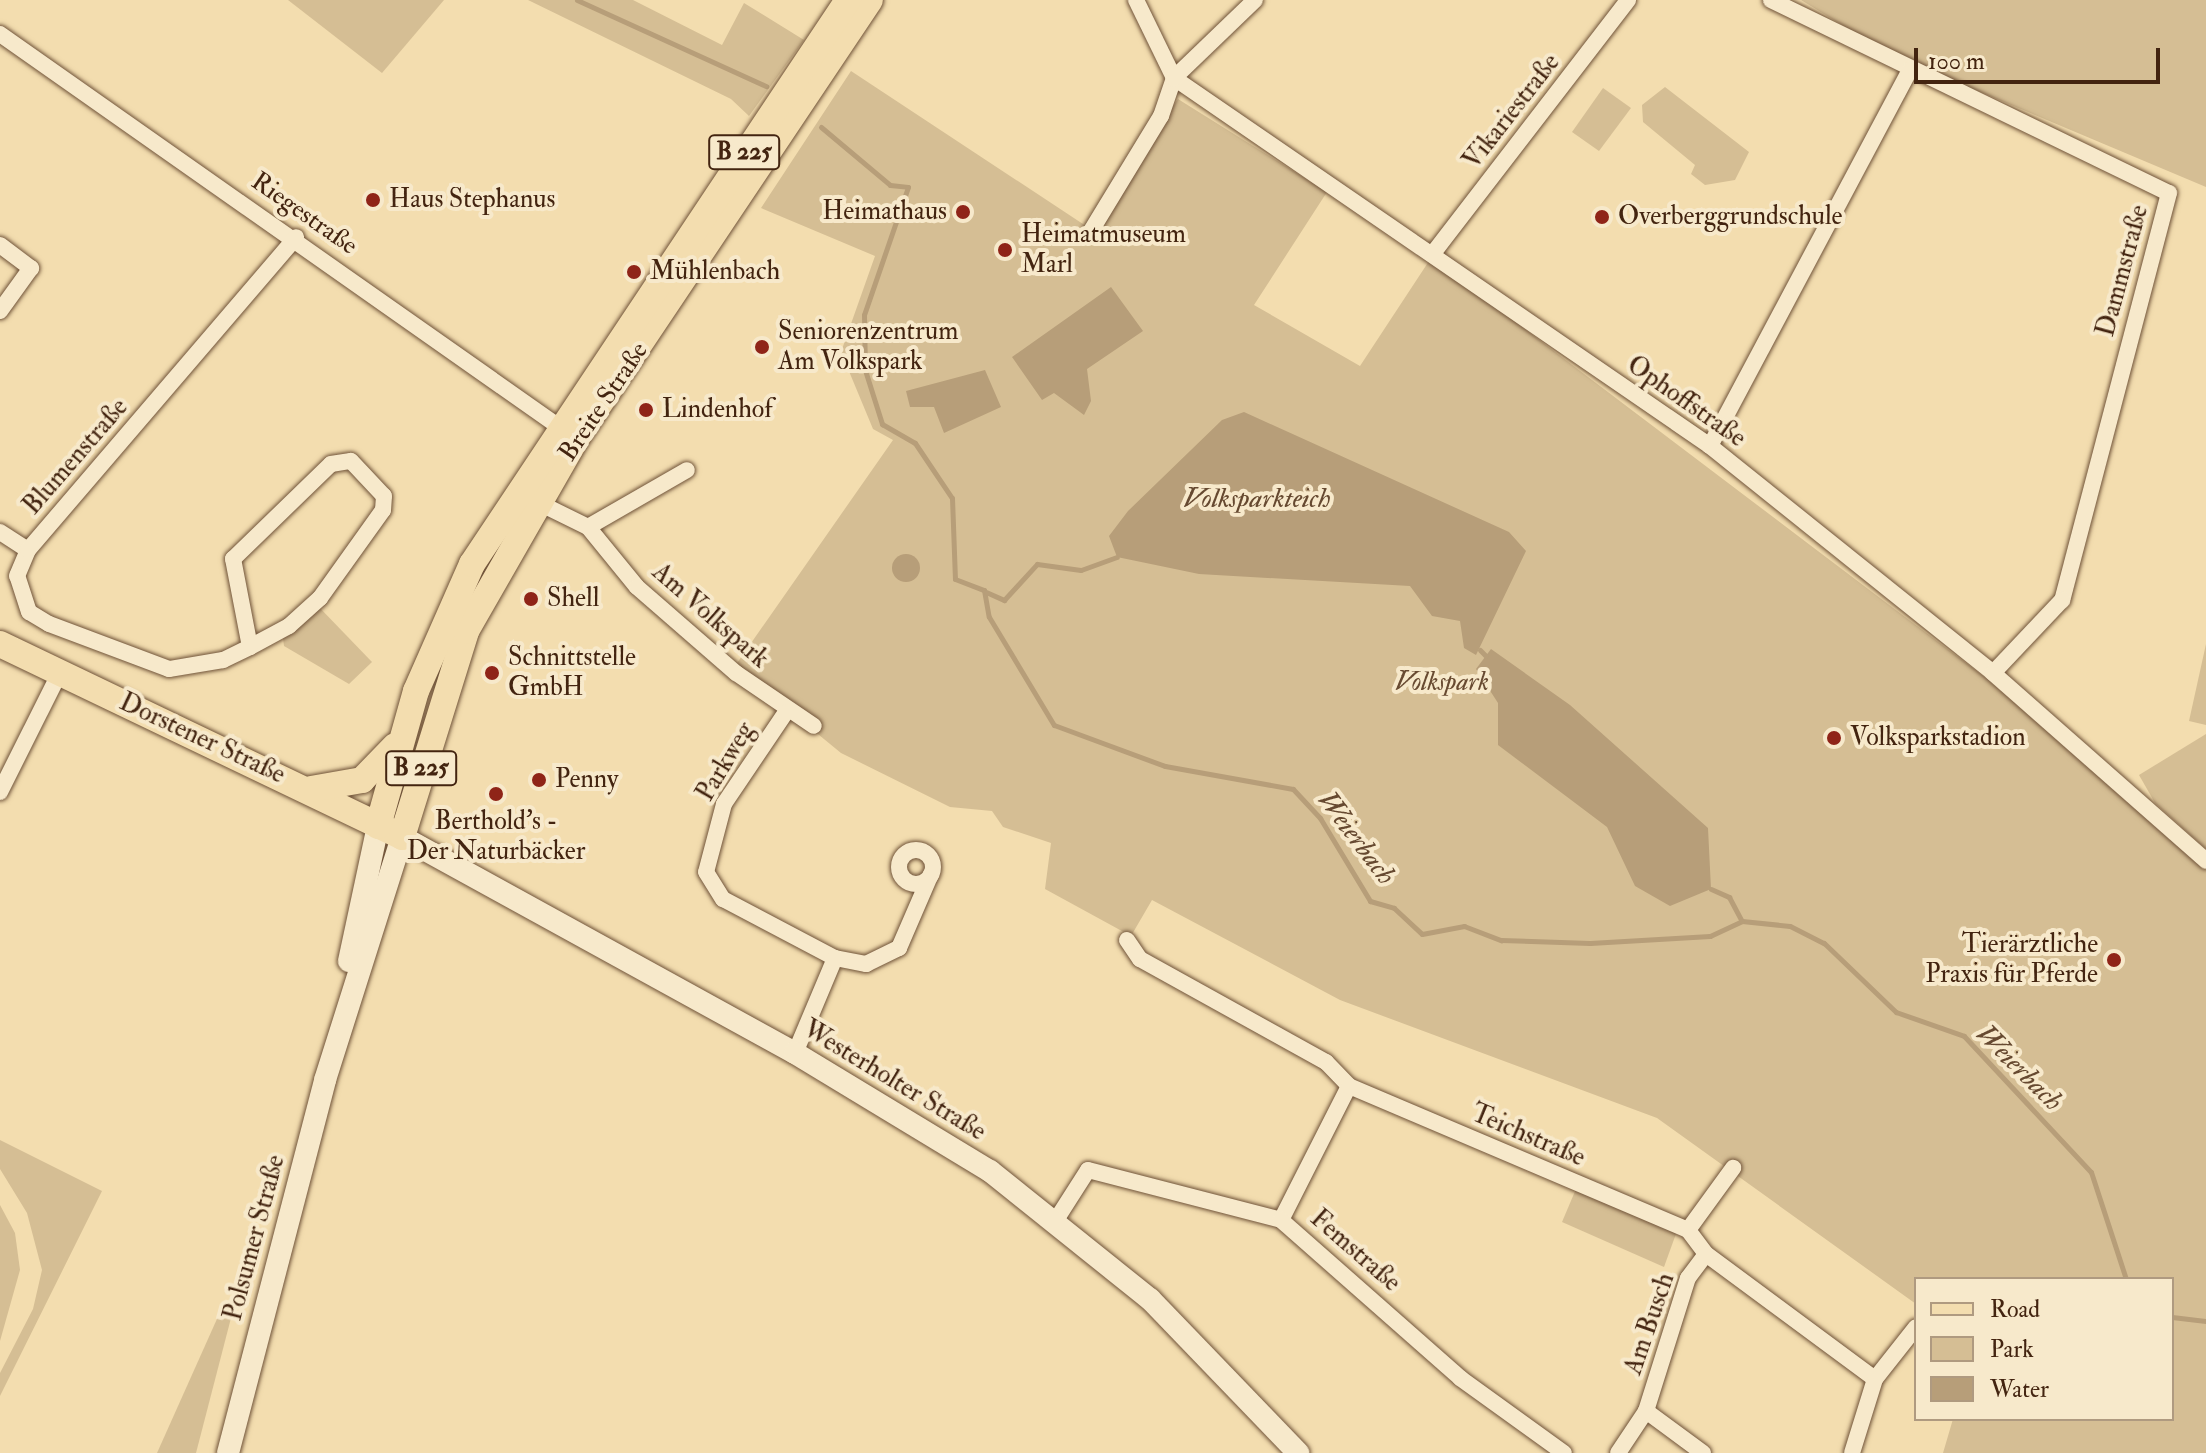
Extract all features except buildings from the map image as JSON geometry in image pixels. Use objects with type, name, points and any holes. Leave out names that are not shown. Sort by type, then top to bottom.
[{"type":"main road","name":"Breite Straße","points":[[378,826],[400,739],[444,619],[529,497],[848,0]]},
{"type":"main road","name":"Breite Straße","points":[[569,434],[870,0]]},
{"type":"main road","name":"Breite Straße","points":[[402,837],[466,631],[529,497]]},
{"type":"main road","name":"Dorstener Straße","points":[[0,644],[311,789],[402,837]]},
{"type":"main road","points":[[311,789],[362,780],[400,739]]},
{"type":"main road","name":"Polsumer Straße","points":[[337,1037],[378,826]]},
{"type":"main road","name":"Polsumer Straße","points":[[228,1453],[337,1037],[402,837]]},
{"type":"main road","name":"Westerholter Straße","points":[[402,837],[795,1053],[931,1133],[1056,1220],[1198,1344],[1298,1453]]},
{"type":"street","points":[[1136,0],[1174,78]]},
{"type":"street","points":[[1091,231],[1161,116],[1174,78],[1255,0]]},
{"type":"street","name":"Vikariestraße","points":[[1434,252],[1628,0]]},
{"type":"street","name":"Dammstraße","points":[[1771,0],[2169,193],[2062,600],[1993,673]]},
{"type":"street","name":"Riegestraße","points":[[0,34],[296,237],[569,434]]},
{"type":"street","points":[[1710,446],[1910,70]]},
{"type":"street","name":"Ophoffstraße","points":[[1174,78],[1434,252],[1710,446],[1993,673],[2206,861]]},
{"type":"street","name":"Blumenstraße","points":[[250,647],[233,559],[331,464],[351,461],[384,496],[383,510],[320,598],[250,647],[196,667],[169,669],[49,624],[29,612],[19,593],[28,550],[296,237]]},
{"type":"street","points":[[0,245],[31,268],[0,311]]},
{"type":"street","points":[[588,527],[687,470]]},
{"type":"street","name":"Am Volkspark","points":[[529,497],[588,527],[637,587],[786,712],[814,726]]},
{"type":"street","points":[[0,532],[28,550]]},
{"type":"street","points":[[0,792],[60,672]]},
{"type":"street","name":"Parkweg","points":[[786,712],[724,804],[706,872],[723,899],[835,958],[866,964],[899,948],[931,874]]},
{"type":"street","name":"Teichstraße","points":[[1127,940],[1140,959],[1326,1062],[1349,1086],[1688,1230]]},
{"type":"street","points":[[795,1053],[835,958]]},
{"type":"street","points":[[1281,1220],[1349,1086]]},
{"type":"street","points":[[1733,1168],[1688,1230],[1706,1254],[1875,1379]]},
{"type":"street","name":"Femstraße","points":[[1056,1220],[1088,1170],[1281,1220],[1460,1378],[1563,1453]]},
{"type":"street","name":"Am Busch","points":[[1618,1453],[1646,1411],[1688,1278],[1706,1254]]},
{"type":"street","points":[[1852,1453],[1875,1379],[1914,1330]]},
{"type":"street","name":"Am Busch","points":[[1646,1411],[1703,1453]]},
{"type":"green space","points":[[288,0],[444,0],[382,73]]},
{"type":"green space","points":[[528,0],[633,0],[722,45],[744,3],[804,40],[749,116],[731,99]]},
{"type":"green space","points":[[1801,0],[2206,0],[2206,187],[1890,54]]},
{"type":"green space","name":"Volkspark","points":[[851,71],[1089,228],[1178,99],[1327,192],[1254,305],[1360,366],[1431,258],[1987,679],[2206,868],[2206,1453],[1943,1453],[1952,1421],[2174,1421],[2174,1277],[1914,1277],[1914,1303],[1657,1118],[1340,1000],[1152,900],[1131,936],[1045,889],[1051,843],[1003,827],[992,811],[950,807],[841,753],[735,666],[893,440],[873,429],[841,352],[875,256],[761,208]]},
{"type":"green space","points":[[1665,87],[1749,152],[1735,180],[1705,185],[1691,174],[1695,165],[1643,122],[1642,105]]},
{"type":"green space","points":[[1603,88],[1631,108],[1599,151],[1572,132]]},
{"type":"green space","points":[[318,606],[372,662],[349,684],[284,646],[283,638]]},
{"type":"green space","points":[[2206,644],[2206,725],[2189,721]]},
{"type":"green space","points":[[2206,734],[2206,849],[2155,803],[2139,775]]},
{"type":"green space","points":[[0,1140],[102,1191],[0,1396],[0,1373],[33,1309],[42,1270],[27,1213],[0,1169]]},
{"type":"green space","points":[[1576,1189],[1677,1231],[1664,1267],[1562,1222]]},
{"type":"green space","points":[[0,1205],[15,1233],[20,1270],[0,1341]]},
{"type":"green space","points":[[225,1301],[231,1318],[196,1453],[157,1453]]},
{"type":"water","points":[[1111,287],[1143,331],[1087,369],[1091,401],[1084,415],[1054,393],[1042,400],[1012,357]]},
{"type":"water","points":[[985,370],[1001,407],[944,433],[934,407],[910,407],[906,391]]},
{"type":"water","name":"Volksparkteich","points":[[1244,412],[1509,532],[1526,551],[1476,655],[1464,648],[1460,621],[1432,616],[1410,586],[1199,574],[1117,557],[1109,536],[1128,511],[1222,420]]},
{"type":"water","points":[[906,554],[916,558],[920,568],[916,578],[906,582],[896,578],[892,568],[896,558]]},
{"type":"water","points":[[1491,649],[1570,705],[1708,828],[1711,889],[1670,906],[1635,886],[1607,827],[1498,745],[1498,703],[1476,669]]},
{"type":"waterway","name":"Weierbach","points":[[577,0],[766,86]]},
{"type":"waterway","name":"Weierbach","points":[[821,127],[890,185],[908,187],[864,315],[865,370],[882,424],[915,443],[952,498],[955,579],[984,590],[989,617],[1054,725],[1165,766],[1293,789],[1320,818],[1370,901],[1394,908],[1422,934],[1464,926],[1501,940],[1590,943],[1710,936],[1742,921],[1790,926],[1824,943],[1896,1012],[1964,1036],[2091,1172],[2125,1277]]},
{"type":"waterway","points":[[986,592],[1004,600],[1037,564],[1081,570],[1117,557]]},
{"type":"waterway","points":[[1480,650],[1486,656]]},
{"type":"waterway","points":[[1711,889],[1729,897],[1742,921]]},
{"type":"waterway","name":"Weierbach","points":[[2174,1317],[2206,1321]]},
{"type":"place","name":"Haus Stephanus","points":[[373,200]]},
{"type":"place","name":"Heimathaus","points":[[963,212]]},
{"type":"place","name":"Overberggrundschule","points":[[1602,217]]},
{"type":"place","name":"Heimatmuseum Marl","points":[[1005,250]]},
{"type":"place","name":"Mühlenbach","points":[[634,272]]},
{"type":"place","name":"Seniorenzentrum Am Volkspark","points":[[762,347]]},
{"type":"place","name":"Lindenhof","points":[[646,410]]},
{"type":"place","name":"Shell","points":[[531,599]]},
{"type":"place","name":"Schnittstelle GmbH","points":[[492,673]]},
{"type":"place","name":"Volksparkstadion","points":[[1834,738]]},
{"type":"place","name":"Penny","points":[[539,780]]},
{"type":"place","name":"Berthold's - Der Naturbäcker","points":[[496,794]]},
{"type":"place","name":"Tierärztliche Praxis für Pferde","points":[[2114,960]]}]
